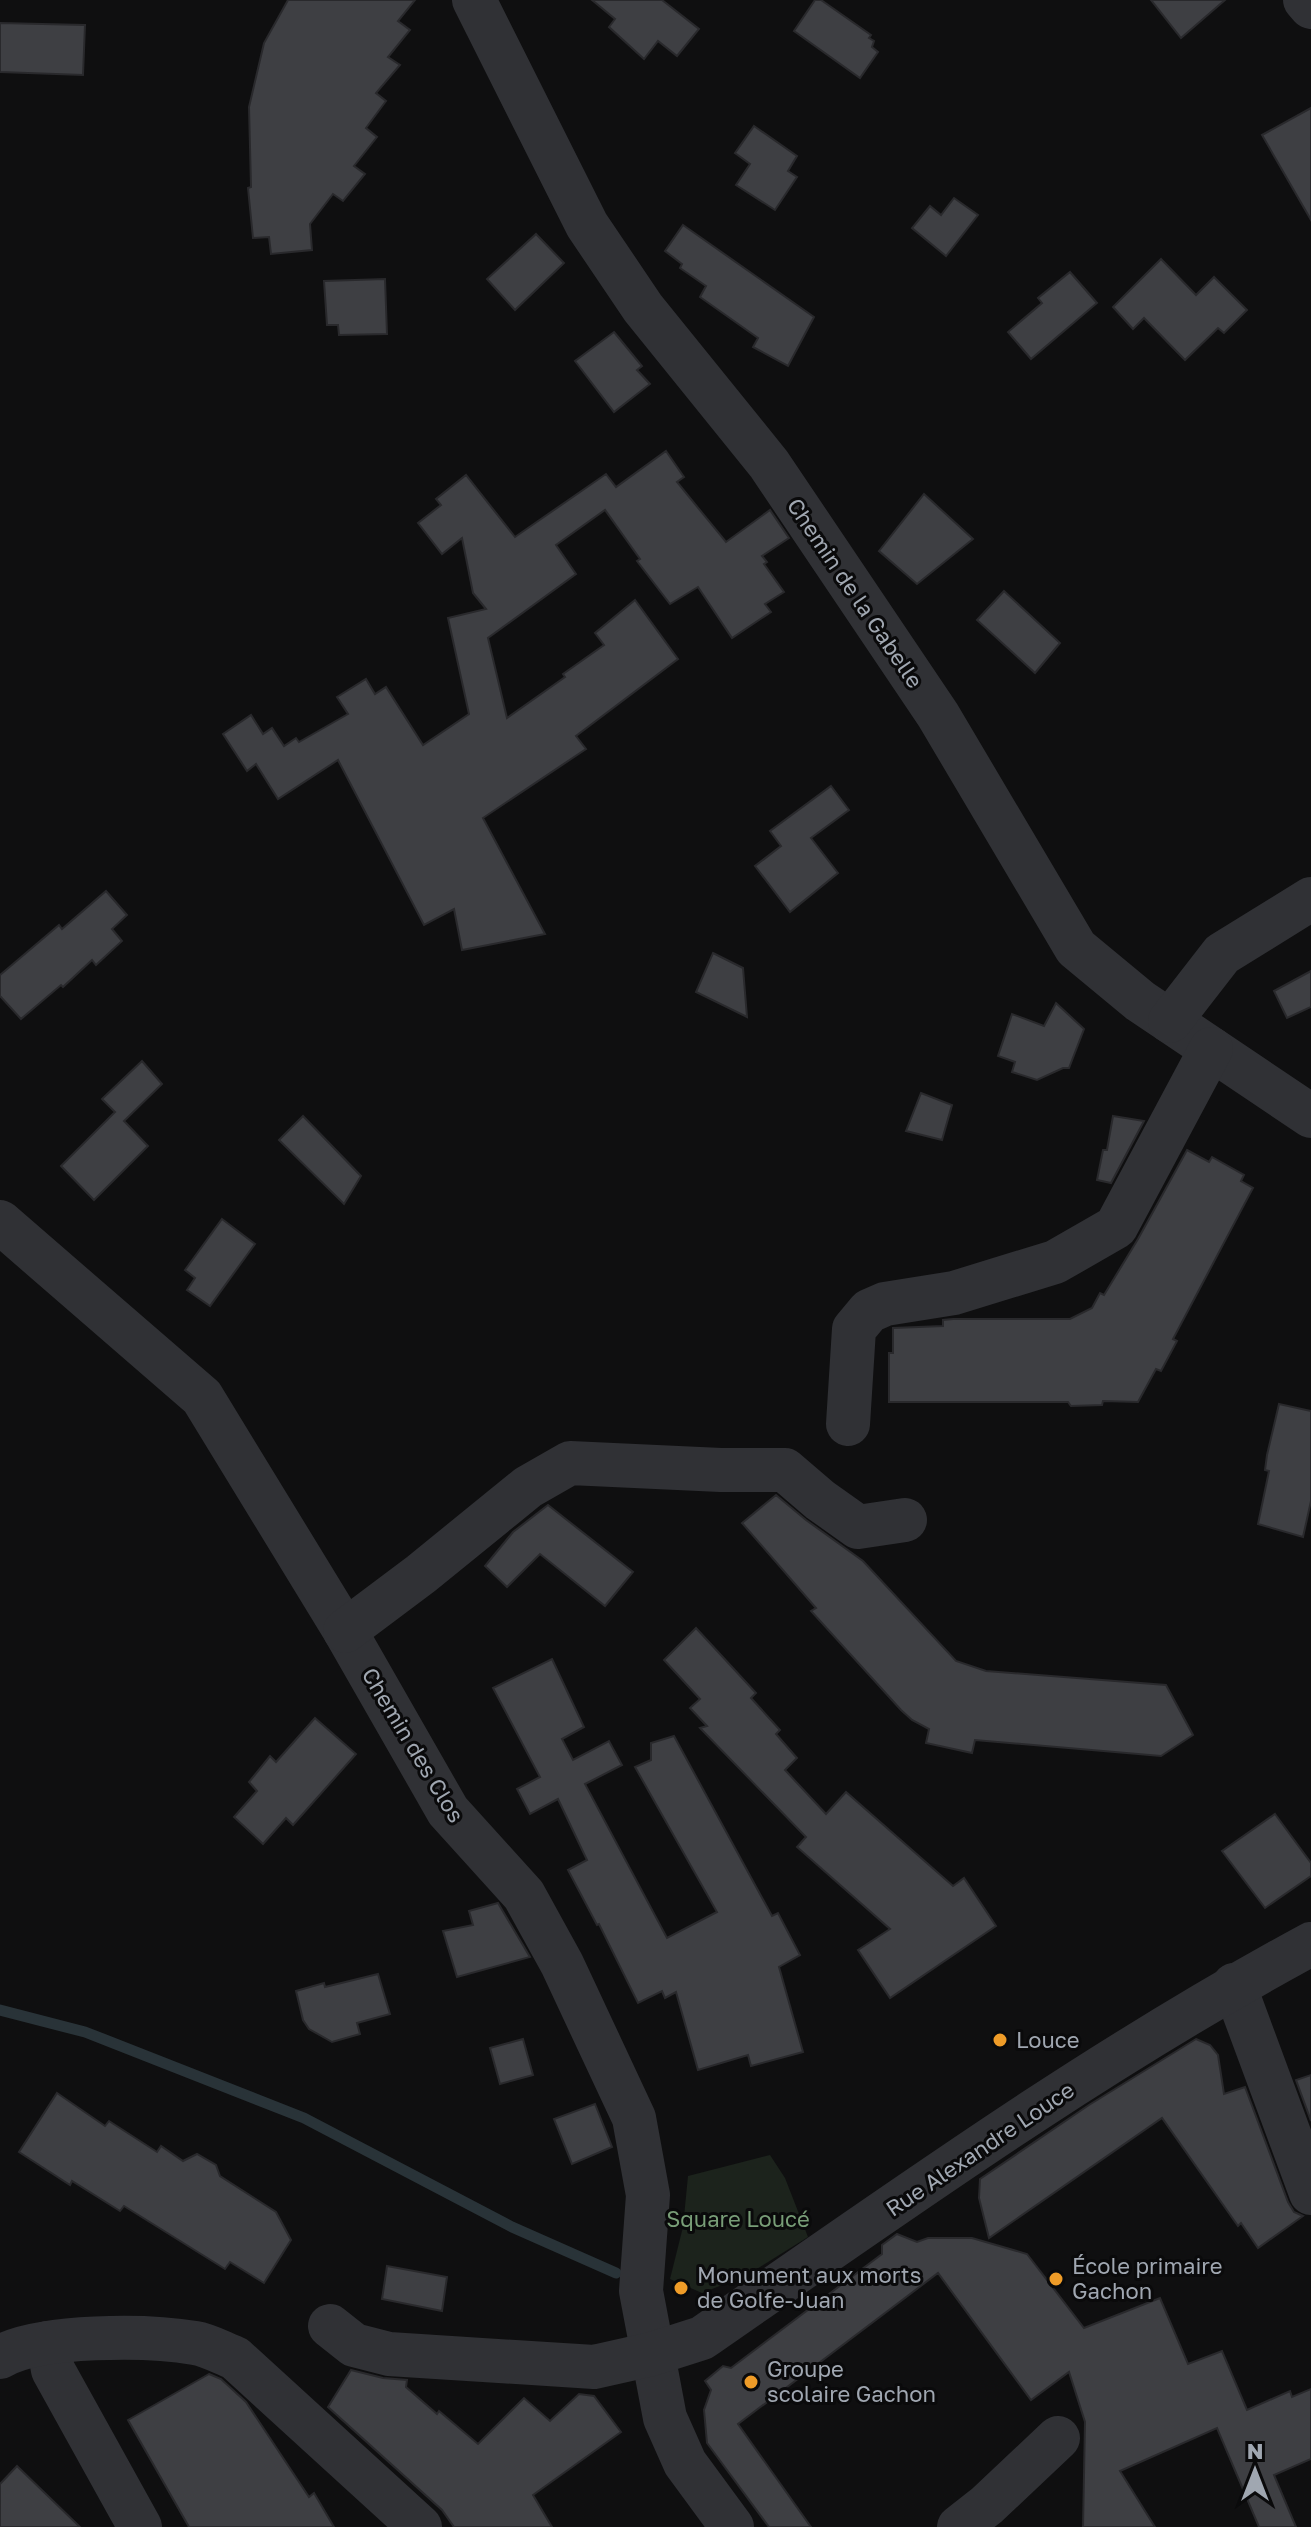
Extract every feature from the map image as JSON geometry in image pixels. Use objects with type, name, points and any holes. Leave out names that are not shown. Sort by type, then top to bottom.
[{"type":"street","name":"Chemin de la Gabelle","points":[[474,0],[587,225],[643,308],[778,477],[938,715],[1076,948],[1140,1001],[1311,1116]]},
{"type":"street","points":[[1305,0],[1311,7]]},
{"type":"street","points":[[1170,1021],[1222,954],[1311,899]]},
{"type":"street","points":[[848,1424],[854,1329],[869,1311],[885,1304],[954,1293],[1055,1262],[1116,1227],[1211,1049]]},
{"type":"street","name":"Chemin des Clos","points":[[0,1222],[202,1397],[345,1631],[448,1811],[524,1895],[562,1964],[634,2118],[648,2195],[641,2291],[665,2418],[685,2463],[732,2527]]},
{"type":"street","points":[[345,1631],[528,1487],[570,1463],[785,1470],[858,1527],[905,1520]]},
{"type":"street","name":"Rue Alexandre Louce","points":[[330,2326],[354,2345],[389,2354],[594,2367],[652,2354],[702,2338],[968,2152],[1234,1985],[1311,1944]]},
{"type":"street","points":[[1234,1985],[1311,2193]]},
{"type":"street","points":[[0,2357],[48,2343],[115,2339],[197,2343],[235,2358],[420,2527]]},
{"type":"street","points":[[48,2343],[53,2370],[140,2527]]},
{"type":"street","points":[[959,2527],[1058,2438]]},
{"type":"green space","name":"Square Loucé","points":[[770,2155],[785,2178],[808,2237],[747,2275],[702,2293],[670,2279],[683,2227],[688,2176]]},
{"type":"building","points":[[288,0],[415,0],[398,21],[410,30],[388,57],[400,65],[376,93],[386,101],[366,128],[377,137],[354,166],[365,174],[343,201],[333,194],[310,224],[312,250],[271,254],[269,237],[253,238],[248,188],[251,187],[249,107],[264,43]]},
{"type":"building","points":[[592,0],[662,0],[699,29],[677,56],[658,41],[644,59],[609,27],[615,19]]},
{"type":"building","points":[[815,0],[821,0],[871,35],[869,38],[874,41],[872,47],[878,52],[860,78],[794,31]]},
{"type":"building","points":[[1151,0],[1225,0],[1181,38]]},
{"type":"building","points":[[0,23],[85,25],[83,75],[0,72]]},
{"type":"building","points":[[1311,108],[1311,220],[1262,135]]},
{"type":"building","points":[[754,126],[797,156],[788,171],[797,177],[775,210],[736,185],[750,164],[735,153]]},
{"type":"building","points":[[954,198],[978,215],[946,256],[912,228],[930,206],[941,215]]},
{"type":"building","points":[[683,225],[814,317],[788,366],[753,347],[758,338],[700,297],[706,286],[680,268],[682,264],[665,251]]},
{"type":"building","points":[[536,234],[564,263],[515,310],[487,279]]},
{"type":"building","points":[[1161,259],[1196,295],[1214,277],[1247,310],[1224,333],[1218,328],[1185,360],[1144,318],[1133,329],[1113,307]]},
{"type":"building","points":[[1070,272],[1097,303],[1031,359],[1008,332],[1042,303],[1038,298]]},
{"type":"building","points":[[385,279],[387,334],[339,335],[338,325],[327,325],[324,281]]},
{"type":"building","points":[[614,332],[642,366],[637,370],[650,384],[614,412],[575,361]]},
{"type":"building","points":[[666,451],[684,477],[677,482],[726,542],[770,510],[789,538],[762,556],[767,562],[764,564],[784,592],[765,604],[771,612],[732,638],[698,587],[670,604],[637,561],[640,559],[605,510],[556,545],[576,574],[488,638],[507,718],[604,645],[595,633],[635,600],[678,659],[576,736],[586,749],[483,818],[545,934],[462,950],[454,909],[424,925],[338,760],[278,799],[256,764],[247,771],[223,734],[251,715],[263,734],[272,728],[284,746],[296,738],[299,742],[348,714],[337,697],[366,679],[375,694],[386,687],[423,745],[469,714],[448,618],[486,609],[473,593],[462,538],[442,554],[418,523],[441,505],[436,499],[466,475],[515,537],[606,474],[616,487]]},
{"type":"building","points":[[924,494],[973,539],[917,584],[879,551]]},
{"type":"building","points":[[1004,591],[1060,643],[1035,673],[977,620]]},
{"type":"building","points":[[831,786],[849,810],[811,838],[838,873],[790,912],[755,866],[781,846],[770,831]]},
{"type":"building","points":[[106,891],[127,915],[112,929],[122,941],[96,965],[92,960],[21,1019],[0,996],[0,975],[59,925],[62,929]]},
{"type":"building","points":[[713,953],[743,968],[747,1017],[696,992]]},
{"type":"building","points":[[1311,971],[1311,1007],[1287,1018],[1274,991]]},
{"type":"building","points":[[1056,1003],[1084,1029],[1069,1068],[1037,1080],[1012,1072],[1015,1062],[998,1056],[1012,1014],[1044,1026]]},
{"type":"building","points":[[142,1061],[162,1084],[124,1121],[148,1146],[94,1200],[61,1166],[115,1112],[102,1099]]},
{"type":"building","points":[[921,1093],[952,1105],[942,1140],[906,1131]]},
{"type":"building","points":[[303,1116],[361,1176],[344,1204],[279,1140]]},
{"type":"building","points":[[1113,1116],[1144,1121],[1111,1183],[1097,1180],[1103,1150],[1107,1150]]},
{"type":"building","points":[[1187,1150],[1209,1162],[1212,1157],[1244,1175],[1241,1181],[1253,1188],[1173,1339],[1177,1341],[1161,1371],[1156,1369],[1138,1402],[1103,1401],[1102,1405],[1071,1406],[1068,1402],[889,1402],[889,1353],[893,1353],[893,1328],[943,1326],[943,1320],[953,1319],[1070,1319],[1092,1308],[1100,1293],[1104,1295],[1138,1239]]},
{"type":"building","points":[[222,1219],[255,1244],[210,1306],[187,1290],[195,1278],[185,1270]]},
{"type":"building","points":[[1279,1404],[1311,1411],[1311,1501],[1303,1537],[1258,1524],[1269,1471],[1265,1470],[1267,1455]]},
{"type":"building","points":[[776,1495],[863,1561],[956,1661],[986,1671],[1166,1685],[1193,1735],[1161,1756],[975,1740],[972,1753],[926,1743],[929,1729],[901,1710],[811,1611],[816,1608],[742,1523]]},
{"type":"building","points":[[548,1505],[633,1572],[605,1606],[540,1554],[507,1587],[485,1566],[513,1532]]},
{"type":"building","points":[[696,1628],[756,1693],[751,1698],[780,1730],[776,1734],[797,1758],[785,1770],[826,1814],[846,1792],[953,1886],[964,1878],[996,1926],[890,1998],[858,1950],[890,1929],[797,1847],[806,1837],[700,1728],[707,1726],[690,1708],[700,1699],[664,1660]]},
{"type":"building","points":[[552,1659],[584,1727],[562,1739],[573,1760],[609,1741],[622,1765],[585,1784],[667,1938],[717,1912],[635,1767],[651,1760],[651,1743],[674,1736],[772,1916],[778,1913],[800,1955],[779,1967],[803,2052],[751,2066],[748,2055],[698,2070],[676,1992],[665,1998],[662,1991],[638,2003],[568,1870],[587,1860],[558,1799],[530,1814],[517,1789],[540,1777],[493,1688]]},
{"type":"building","points":[[315,1718],[356,1754],[293,1825],[286,1818],[263,1844],[234,1817],[257,1791],[249,1782],[270,1756],[276,1762]]},
{"type":"building","points":[[1275,1814],[1311,1863],[1311,1876],[1265,1908],[1222,1851]]},
{"type":"building","points":[[498,1903],[530,1957],[457,1977],[443,1931],[473,1925],[469,1911]]},
{"type":"building","points":[[378,1974],[390,2014],[357,2023],[360,2034],[332,2042],[309,2029],[303,2020],[296,1991]]},
{"type":"building","points":[[523,2039],[533,2075],[500,2084],[490,2048]]},
{"type":"building","points":[[1196,2039],[1210,2045],[1218,2055],[1224,2094],[1245,2087],[1288,2202],[1294,2212],[1303,2216],[1258,2248],[1241,2223],[1238,2226],[1162,2118],[989,2238],[979,2198],[980,2179],[1089,2105]]},
{"type":"building","points":[[1311,2075],[1311,2121],[1296,2080]]},
{"type":"building","points":[[57,2093],[105,2126],[109,2121],[157,2152],[161,2146],[183,2161],[197,2154],[216,2165],[220,2176],[276,2212],[291,2240],[264,2283],[230,2262],[225,2269],[124,2206],[120,2211],[72,2181],[70,2185],[19,2152]]},
{"type":"building","points":[[595,2104],[612,2147],[572,2164],[554,2119]]},
{"type":"building","points":[[897,2234],[917,2242],[928,2238],[972,2238],[1027,2254],[1084,2328],[1160,2298],[1188,2364],[1222,2351],[1247,2410],[1290,2391],[1292,2397],[1311,2389],[1311,2459],[1274,2475],[1296,2527],[1259,2527],[1217,2428],[1120,2471],[1155,2527],[1083,2527],[1085,2422],[1069,2372],[1031,2400],[938,2273],[738,2424],[811,2527],[769,2527],[707,2443],[704,2410],[711,2390],[705,2381],[723,2366],[731,2368],[882,2254],[882,2245]]},
{"type":"building","points":[[387,2266],[447,2277],[442,2311],[382,2299]]},
{"type":"building","points":[[351,2370],[407,2380],[406,2387],[478,2444],[524,2398],[550,2421],[579,2394],[594,2396],[621,2432],[533,2495],[552,2527],[454,2527],[442,2510],[328,2407]]},
{"type":"building","points":[[209,2374],[221,2379],[246,2402],[309,2497],[314,2493],[334,2527],[189,2527],[128,2420]]},
{"type":"building","points":[[17,2466],[80,2527],[0,2527],[0,2484]]},
{"type":"waterway","points":[[0,2010],[85,2032],[304,2118],[512,2227],[616,2273]]},
{"type":"place","name":"Louce","points":[[1000,2040]]},
{"type":"place","name":"École primaire Gachon","points":[[1056,2279]]},
{"type":"place","name":"Monument aux morts de Golfe-Juan","points":[[681,2288]]},
{"type":"place","name":"Groupe scolaire Gachon","points":[[751,2382]]}]
